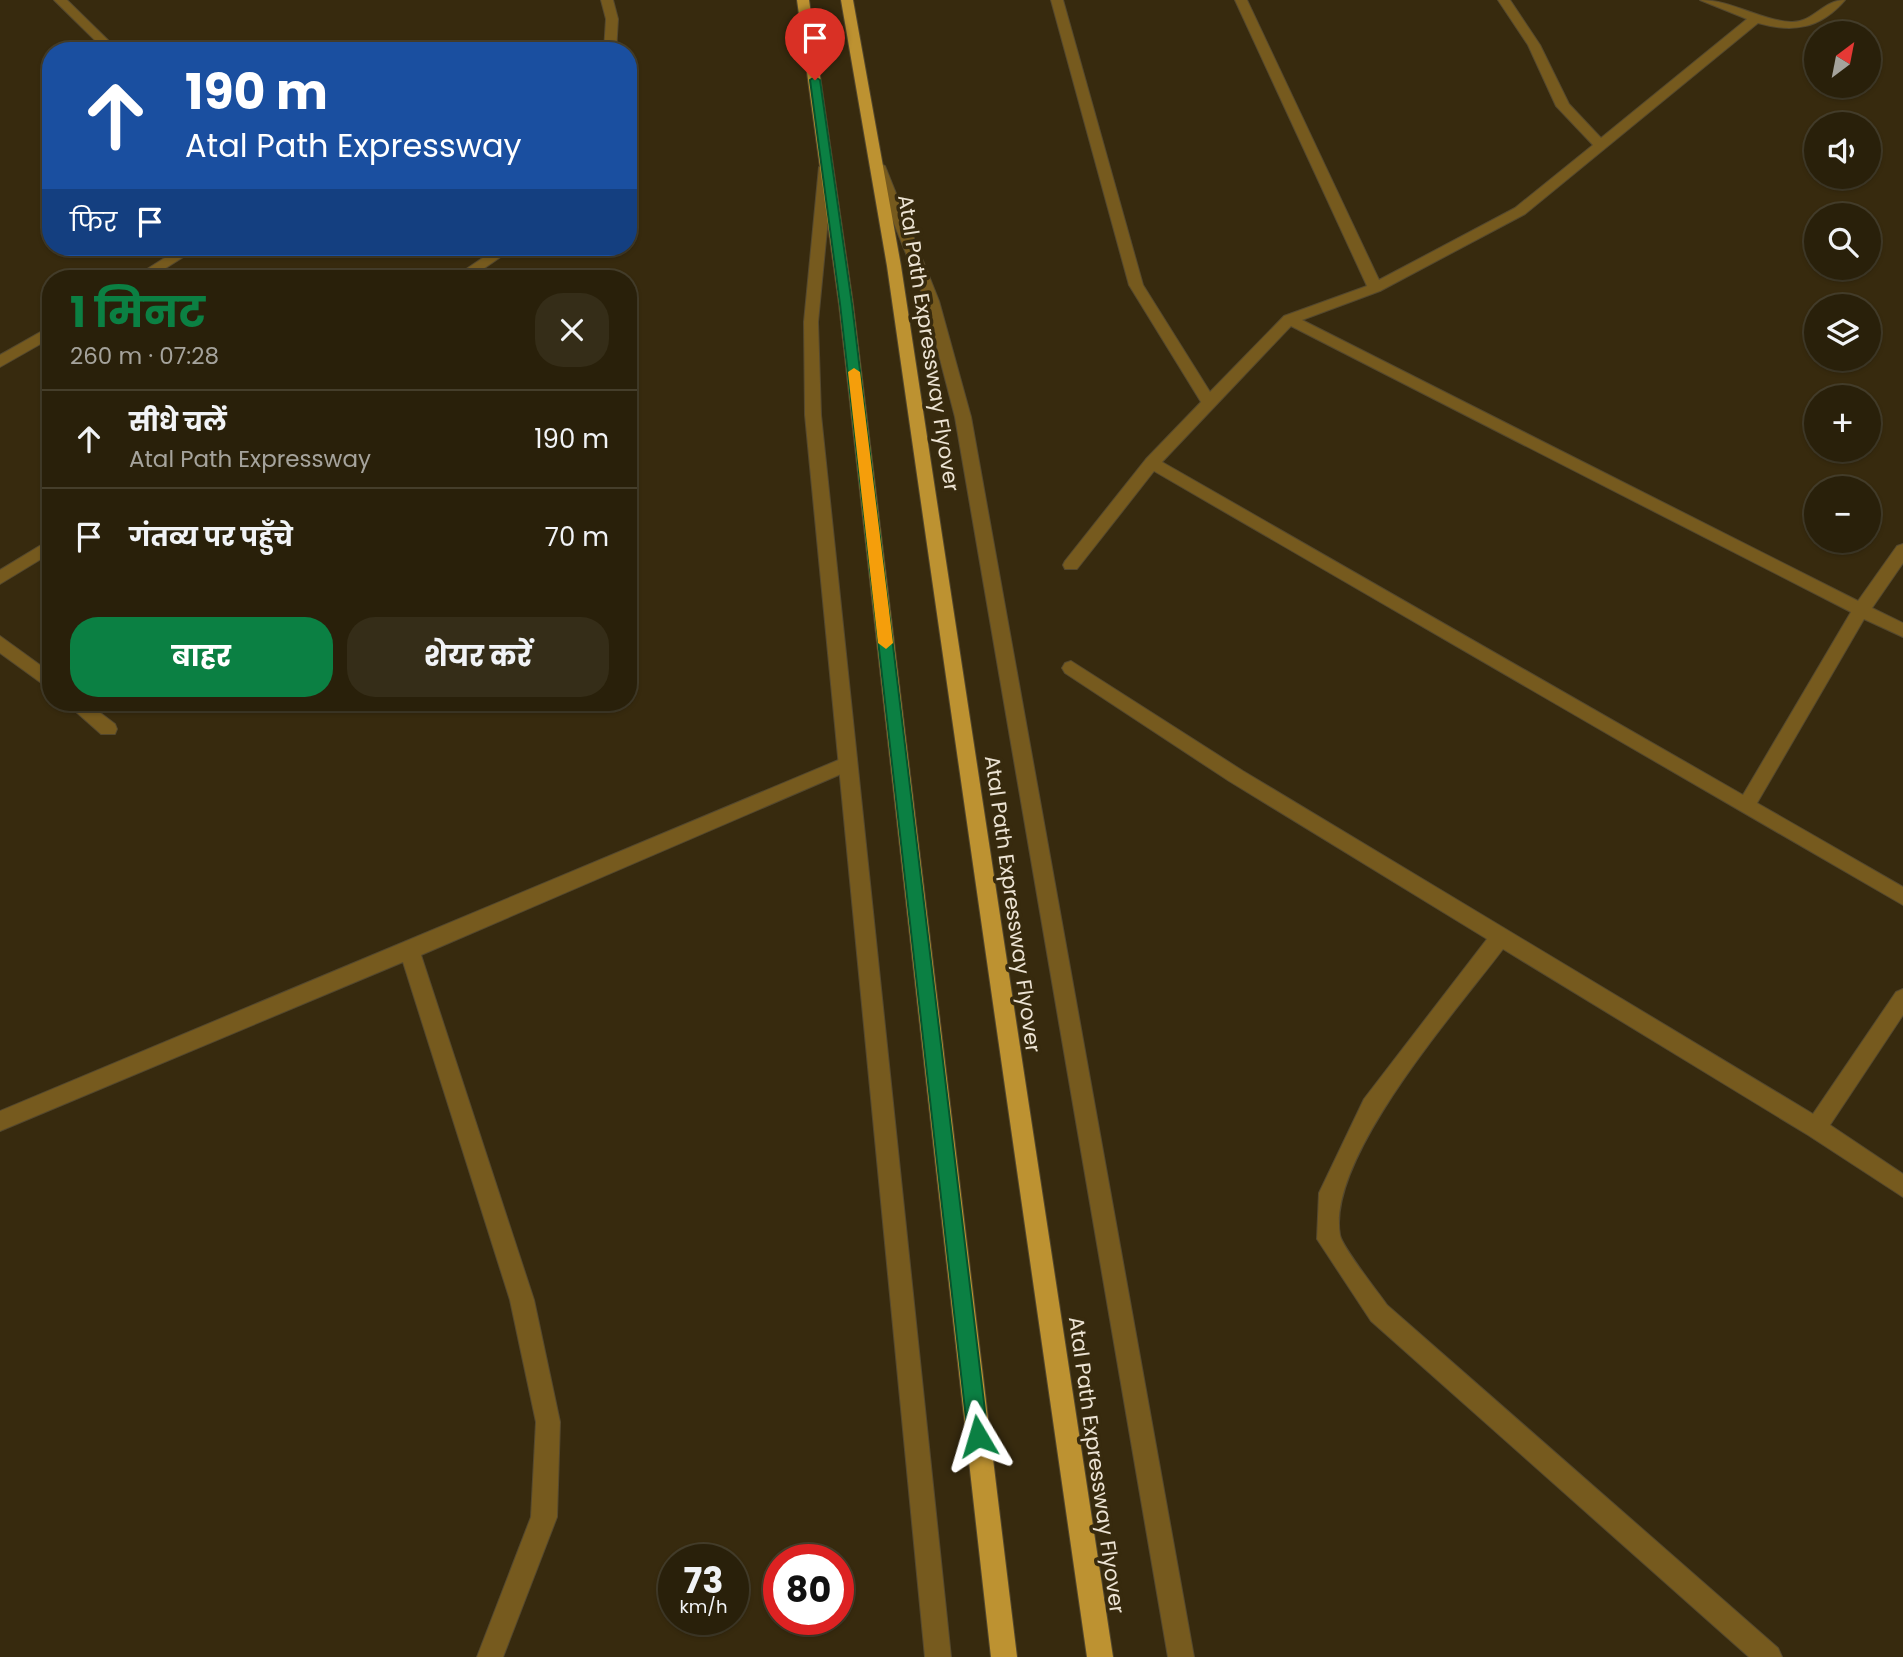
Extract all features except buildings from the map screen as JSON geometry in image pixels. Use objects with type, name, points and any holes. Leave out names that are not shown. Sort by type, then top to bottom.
[{"type":"highway","points":[[803,0],[846,304],[1004,1657]]},
{"type":"highway","name":"Atal Path Expressway Flyover","points":[[847,0],[900,304],[1100,1657]]},
{"type":"street","points":[[60,0],[104,42]]},
{"type":"street","points":[[607,0],[612,19],[611,42]]},
{"type":"street","points":[[1057,0],[1136,285],[1209,403]]},
{"type":"street","points":[[1241,0],[1375,288]]},
{"type":"street","points":[[1504,0],[1534,45],[1563,106],[1601,145]]},
{"type":"street","points":[[1706,0],[1757,17],[1800,26],[1812,22],[1839,0]]},
{"type":"street","points":[[1071,565],[1152,463],[1289,319],[1375,288],[1520,211],[1757,17]]},
{"type":"street","points":[[875,158],[932,301],[963,417],[1181,1657]]},
{"type":"street","points":[[827,161],[811,321],[813,415],[938,1657]]},
{"type":"street","points":[[153,270],[177,256]]},
{"type":"street","points":[[470,270],[488,256]]},
{"type":"street","points":[[1289,319],[1903,631]]},
{"type":"street","points":[[0,362],[42,336]]},
{"type":"street","points":[[1152,463],[1903,897]]},
{"type":"street","points":[[1746,806],[1861,610],[1903,550]]},
{"type":"street","points":[[0,578],[42,551]]},
{"type":"street","points":[[0,643],[42,676]]},
{"type":"street","points":[[1071,668],[1236,776],[1816,1128],[1903,1187]]},
{"type":"street","points":[[85,711],[108,729]]},
{"type":"street","points":[[0,1121],[642,853],[848,762]]},
{"type":"street","points":[[1501,936],[1372,1106],[1330,1193],[1328,1239],[1379,1313],[1769,1657]]},
{"type":"street","points":[[409,950],[522,1300],[548,1422],[544,1517],[491,1657]]},
{"type":"street","points":[[1816,1128],[1903,998]]},
{"type":"slow traffic","points":[[854,372],[886,643]]},
{"type":"route","points":[[815,80],[846,304],[978,1436]]}]
